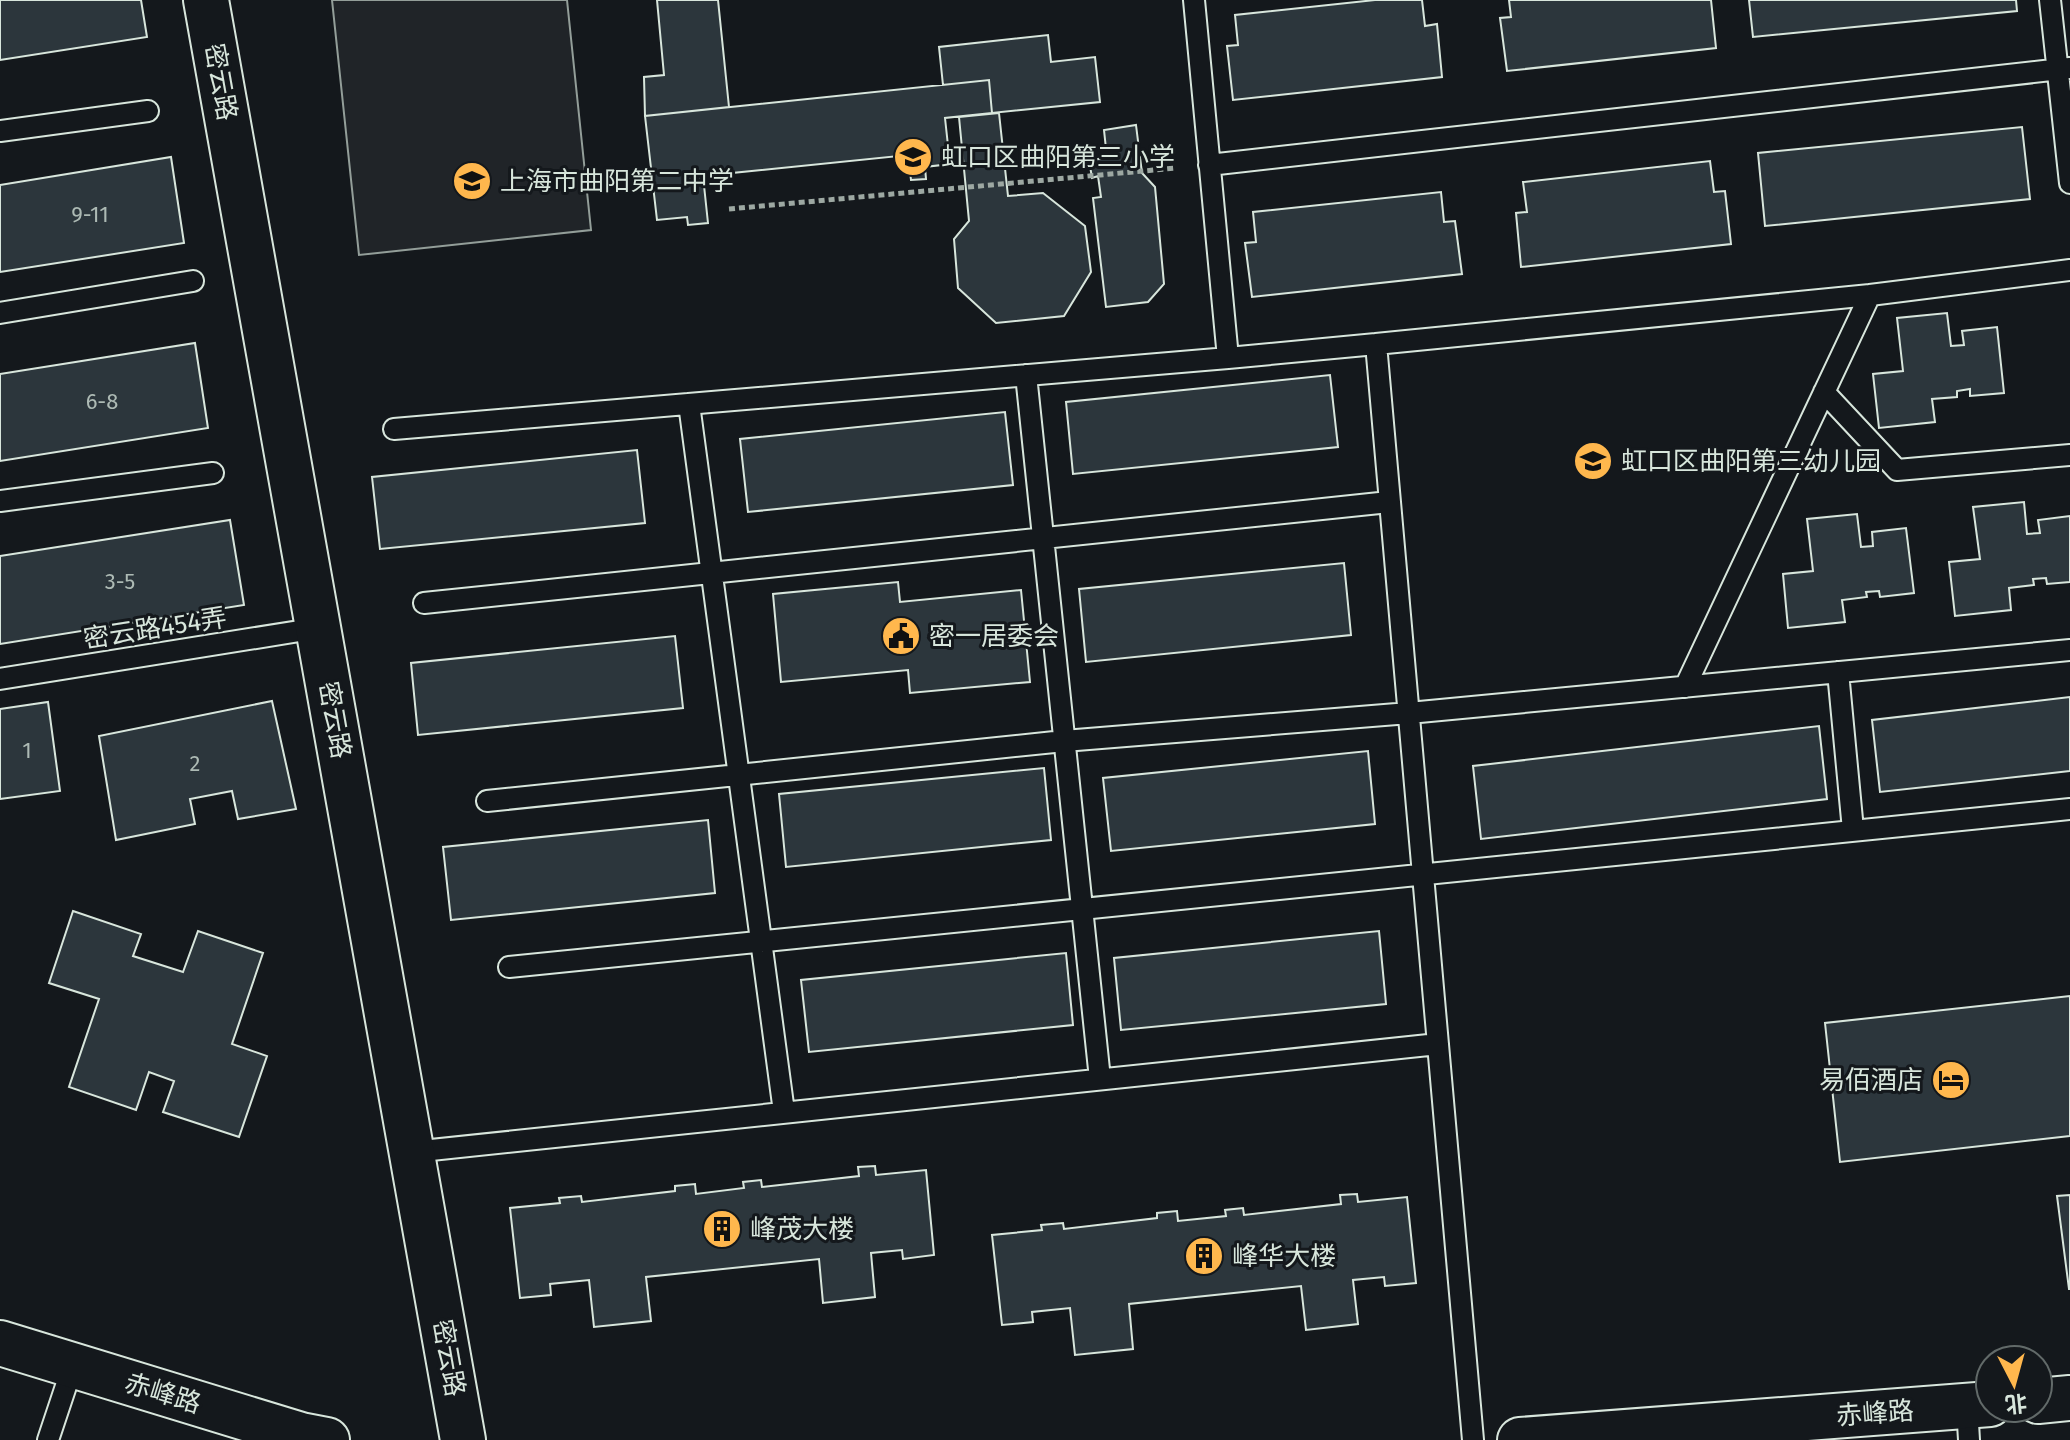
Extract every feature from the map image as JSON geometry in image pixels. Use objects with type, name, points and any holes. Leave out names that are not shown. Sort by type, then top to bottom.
[{"type":"street","name":"密云路","points":[[206,0],[463,1440]]},
{"type":"street","name":"赤峰路","points":[[0,1343],[301,1435],[327,1440]]},
{"type":"street","name":"赤峰路","points":[[1520,1440],[1974,1417]]},
{"type":"lane","points":[[1194,0],[1228,358]]},
{"type":"lane","points":[[2050,0],[2064,69],[2070,183]]},
{"type":"lane","points":[[1209,165],[2064,69]]},
{"type":"lane","points":[[0,131],[148,111]]},
{"type":"lane","points":[[394,429],[1376,344],[1870,295],[2070,270]]},
{"type":"lane","points":[[0,313],[193,281]]},
{"type":"lane","points":[[1685,687],[1870,295]]},
{"type":"lane","points":[[1376,344],[1473,1440]]},
{"type":"lane","points":[[1026,375],[1100,1079]]},
{"type":"lane","points":[[1824,392],[1897,470],[2070,455]]},
{"type":"lane","points":[[689,404],[784,1112]]},
{"type":"lane","points":[[0,501],[213,473]]},
{"type":"lane","points":[[424,603],[1389,502]]},
{"type":"lane","name":"密云路454弄","points":[[0,679],[318,628]]},
{"type":"lane","points":[[487,801],[1064,741],[1409,713],[2070,650]]},
{"type":"lane","points":[[1838,672],[1853,830]]},
{"type":"lane","points":[[509,967],[1082,910],[1423,872],[2070,809]]},
{"type":"lane","points":[[412,1152],[1438,1044]]},
{"type":"lane","points":[[48,1440],[73,1365]]},
{"type":"path","points":[[729,209],[1209,165]]},
{"type":"shaded area","points":[[332,0],[567,0],[591,230],[359,255]]},
{"type":"building","points":[[0,0],[141,0],[147,37],[0,60]]},
{"type":"building","points":[[657,0],[718,0],[729,107],[645,116],[644,77],[664,75]]},
{"type":"building","points":[[1375,0],[1422,0],[1425,26],[1437,24],[1442,77],[1233,100],[1227,46],[1238,45],[1235,15]]},
{"type":"building","points":[[1509,0],[1711,0],[1716,48],[1507,71],[1500,18],[1511,17]]},
{"type":"building","points":[[1749,0],[2016,0],[2017,11],[1753,37]]},
{"type":"building","points":[[1048,35],[1051,62],[1095,57],[1100,102],[992,113],[989,80],[943,85],[939,47]]},
{"type":"building","points":[[989,80],[992,113],[945,118],[950,164],[925,167],[926,179],[911,180],[908,155],[703,176],[708,223],[688,225],[687,217],[657,220],[645,116]]},
{"type":"building","points":[[999,113],[1008,196],[1043,193],[1085,226],[1091,272],[1064,316],[996,323],[958,288],[954,239],[969,221],[959,117]]},
{"type":"building","points":[[1136,125],[1142,173],[1155,187],[1164,284],[1148,302],[1106,307],[1093,198],[1101,197],[1098,176],[1092,178],[1089,160],[1107,158],[1104,130]]},
{"type":"building","points":[[2022,127],[2030,199],[1765,226],[1758,153]]},
{"type":"building","points":[[171,157],[184,243],[0,272],[0,185]]},
{"type":"building","points":[[1710,161],[1714,192],[1725,191],[1731,244],[1521,267],[1516,213],[1527,212],[1523,182]]},
{"type":"building","points":[[1441,192],[1444,222],[1455,221],[1462,274],[1252,297],[1245,243],[1256,242],[1253,212]]},
{"type":"building","points":[[1947,313],[1951,346],[1964,345],[1962,331],[1997,327],[2004,393],[1970,396],[1970,389],[1957,391],[1957,397],[1932,399],[1935,422],[1879,428],[1873,374],[1903,371],[1897,318]]},
{"type":"building","points":[[195,343],[208,428],[0,461],[0,374]]},
{"type":"building","points":[[1330,375],[1338,447],[1073,474],[1066,402]]},
{"type":"building","points":[[1005,412],[1013,485],[748,512],[740,439]]},
{"type":"building","points":[[637,450],[645,523],[380,549],[372,477]]},
{"type":"building","points":[[2024,502],[2027,534],[2040,533],[2038,520],[2070,516],[2070,582],[2047,584],[2046,578],[2033,579],[2034,585],[2009,588],[2011,610],[1955,616],[1949,562],[1980,559],[1973,507]]},
{"type":"building","points":[[1857,514],[1861,547],[1873,546],[1872,532],[1906,528],[1914,593],[1880,597],[1879,591],[1866,592],[1867,597],[1842,600],[1845,622],[1788,628],[1783,574],[1813,571],[1807,519]]},
{"type":"building","points":[[230,520],[244,605],[0,644],[0,556]]},
{"type":"building","points":[[1344,563],[1351,635],[1086,662],[1079,589]]},
{"type":"building","name":"密一居委会","points":[[898,582],[900,602],[1021,590],[1030,682],[910,693],[908,670],[781,682],[773,594]]},
{"type":"building","points":[[675,636],[683,708],[418,735],[411,663]]},
{"type":"building","points":[[2070,697],[2070,771],[1880,792],[1872,720]]},
{"type":"building","points":[[272,701],[296,809],[238,819],[232,791],[190,799],[195,824],[116,840],[99,736]]},
{"type":"building","points":[[48,702],[60,791],[0,799],[0,709]]},
{"type":"building","points":[[1819,726],[1827,799],[1481,839],[1473,766]]},
{"type":"building","points":[[1368,751],[1375,824],[1111,851],[1103,778]]},
{"type":"building","points":[[1044,768],[1051,840],[786,867],[779,794]]},
{"type":"building","points":[[708,820],[715,893],[451,920],[443,847]]},
{"type":"building","points":[[73,911],[141,934],[133,956],[183,972],[198,931],[263,953],[232,1044],[267,1056],[239,1137],[163,1112],[174,1081],[149,1072],[136,1110],[69,1087],[99,999],[49,983]]},
{"type":"building","points":[[1379,931],[1386,1004],[1121,1030],[1114,958]]},
{"type":"building","points":[[1066,953],[1073,1025],[809,1052],[801,980]]},
{"type":"building","name":"易佰酒店","points":[[2070,996],[2070,1136],[1840,1162],[1825,1023]]},
{"type":"building","name":"峰茂大楼","points":[[875,1166],[876,1175],[926,1170],[934,1255],[903,1259],[902,1250],[871,1253],[875,1297],[823,1303],[819,1259],[646,1277],[651,1321],[594,1327],[589,1280],[550,1284],[551,1295],[520,1298],[510,1208],[560,1203],[559,1198],[581,1196],[582,1202],[675,1191],[675,1186],[695,1184],[696,1194],[744,1188],[743,1182],[761,1180],[762,1187],[859,1176],[858,1167]]},
{"type":"building","name":"峰华大楼","points":[[1357,1194],[1358,1202],[1407,1197],[1416,1283],[1385,1286],[1384,1277],[1353,1280],[1358,1324],[1306,1330],[1301,1286],[1129,1304],[1133,1349],[1075,1355],[1070,1308],[1032,1312],[1033,1322],[1002,1325],[992,1235],[1042,1230],[1041,1225],[1063,1223],[1064,1229],[1157,1218],[1157,1213],[1177,1211],[1178,1221],[1226,1216],[1225,1210],[1243,1208],[1244,1215],[1341,1204],[1340,1195]]},
{"type":"building","points":[[2070,1195],[2070,1289],[2069,1289],[2057,1196]]},
{"type":"place","name":"虹口区曲阳第三小学","points":[[913,157]]},
{"type":"place","name":"上海市曲阳第二中学","points":[[472,181]]},
{"type":"place","name":"虹口区曲阳第三幼儿园","points":[[1593,461]]},
{"type":"place","name":"密一居委会","points":[[901,636]]},
{"type":"place","name":"易佰酒店","points":[[1951,1080]]},
{"type":"place","name":"峰茂大楼","points":[[722,1229]]},
{"type":"place","name":"峰华大楼","points":[[1204,1256]]}]
